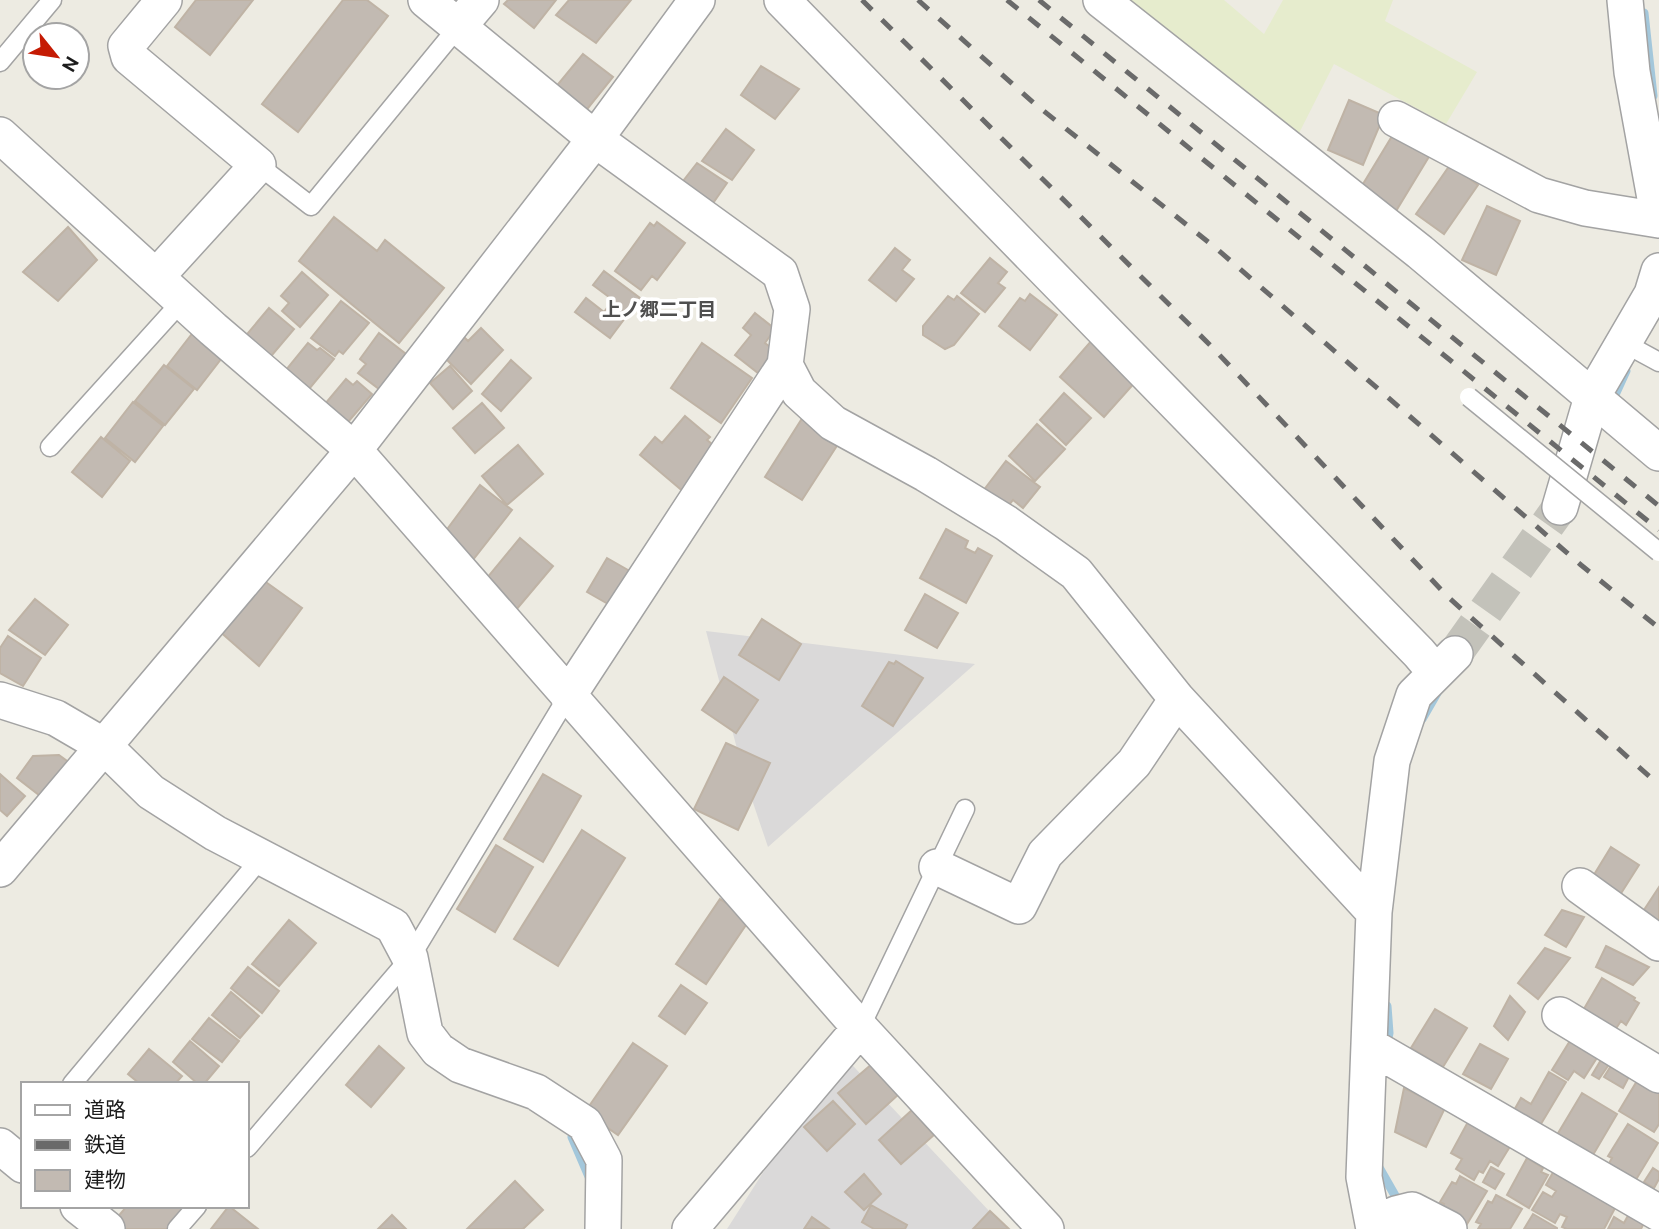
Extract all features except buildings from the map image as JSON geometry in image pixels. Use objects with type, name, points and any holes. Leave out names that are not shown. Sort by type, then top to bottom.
[{"type":"street","points":[[156,278],[258,164],[129,58],[126,46],[164,0]]},
{"type":"street","points":[[426,0],[595,139],[779,273],[792,309],[785,365],[568,696]]},
{"type":"street","points":[[458,27],[481,0]]},
{"type":"street","points":[[0,869],[354,450],[595,139],[697,0]]},
{"type":"street","points":[[782,0],[1419,653],[1445,663],[1414,695],[1392,761],[1374,912],[1383,1054],[1364,1177],[1388,1219],[1449,1229]]},
{"type":"street","points":[[1101,0],[1420,253],[1659,453]]},
{"type":"street","points":[[1396,119],[1539,195],[1585,208],[1659,220],[1632,72],[1625,0]]},
{"type":"street","points":[[0,135],[156,278],[354,450],[860,1028],[1046,1229]]},
{"type":"street","points":[[1560,507],[1592,397],[1639,351],[1659,271]]},
{"type":"street","points":[[785,365],[799,392],[833,423],[926,474],[1006,523],[1076,573],[1177,699],[1374,912]]},
{"type":"street","points":[[937,867],[1018,906],[1045,854],[1134,763],[1177,699]]},
{"type":"street","points":[[0,700],[56,718],[104,746],[151,792],[215,833],[393,926],[410,958],[425,1032],[438,1049],[460,1065],[536,1092],[585,1124],[604,1160],[603,1229]]},
{"type":"street","points":[[1580,886],[1659,943]]},
{"type":"street","points":[[1560,1015],[1659,1075]]},
{"type":"street","points":[[690,1229],[860,1028]]},
{"type":"street","points":[[1383,1054],[1659,1213]]},
{"type":"street","points":[[81,1208],[107,1229]]},
{"type":"lane","points":[[0,62],[52,0]]},
{"type":"lane","points":[[258,164],[311,206],[458,27]]},
{"type":"lane","points":[[50,447],[182,301]]},
{"type":"lane","points":[[1469,397],[1659,552]]},
{"type":"lane","points":[[248,1147],[410,958],[568,696]]},
{"type":"lane","points":[[860,1028],[965,809]]},
{"type":"lane","points":[[74,1082],[262,857]]},
{"type":"lane","points":[[177,1229],[195,1208]]},
{"type":"shaded area","points":[[706,631],[975,664],[768,847],[745,779]]},
{"type":"shaded area","points":[[840,1052],[1006,1229],[727,1229]]},
{"type":"green space","points":[[1117,0],[1224,0],[1264,34],[1283,0],[1393,0],[1385,21],[1477,72],[1446,124],[1334,64],[1293,145]]},
{"type":"waterway","points":[[1644,13],[1653,96]]},
{"type":"waterway","points":[[1615,395],[1626,371]]},
{"type":"waterway","points":[[1422,719],[1437,693]]},
{"type":"waterway","points":[[1386,1048],[1389,1033],[1387,1006]]},
{"type":"waterway","points":[[572,1137],[590,1179]]},
{"type":"waterway","points":[[1377,1164],[1401,1206]]},
{"type":"tunnel","points":[[1455,654],[1560,507]]},
{"type":"railway","points":[[862,0],[1210,345],[1448,597],[1659,785]]},
{"type":"railway","points":[[918,0],[1035,104],[1217,249],[1581,565],[1659,628]]},
{"type":"railway","points":[[1007,0],[1659,530]]},
{"type":"railway","points":[[1039,0],[1659,506]]},
{"type":"district","name":"上ノ郷二丁目","points":[[659,309]]}]
